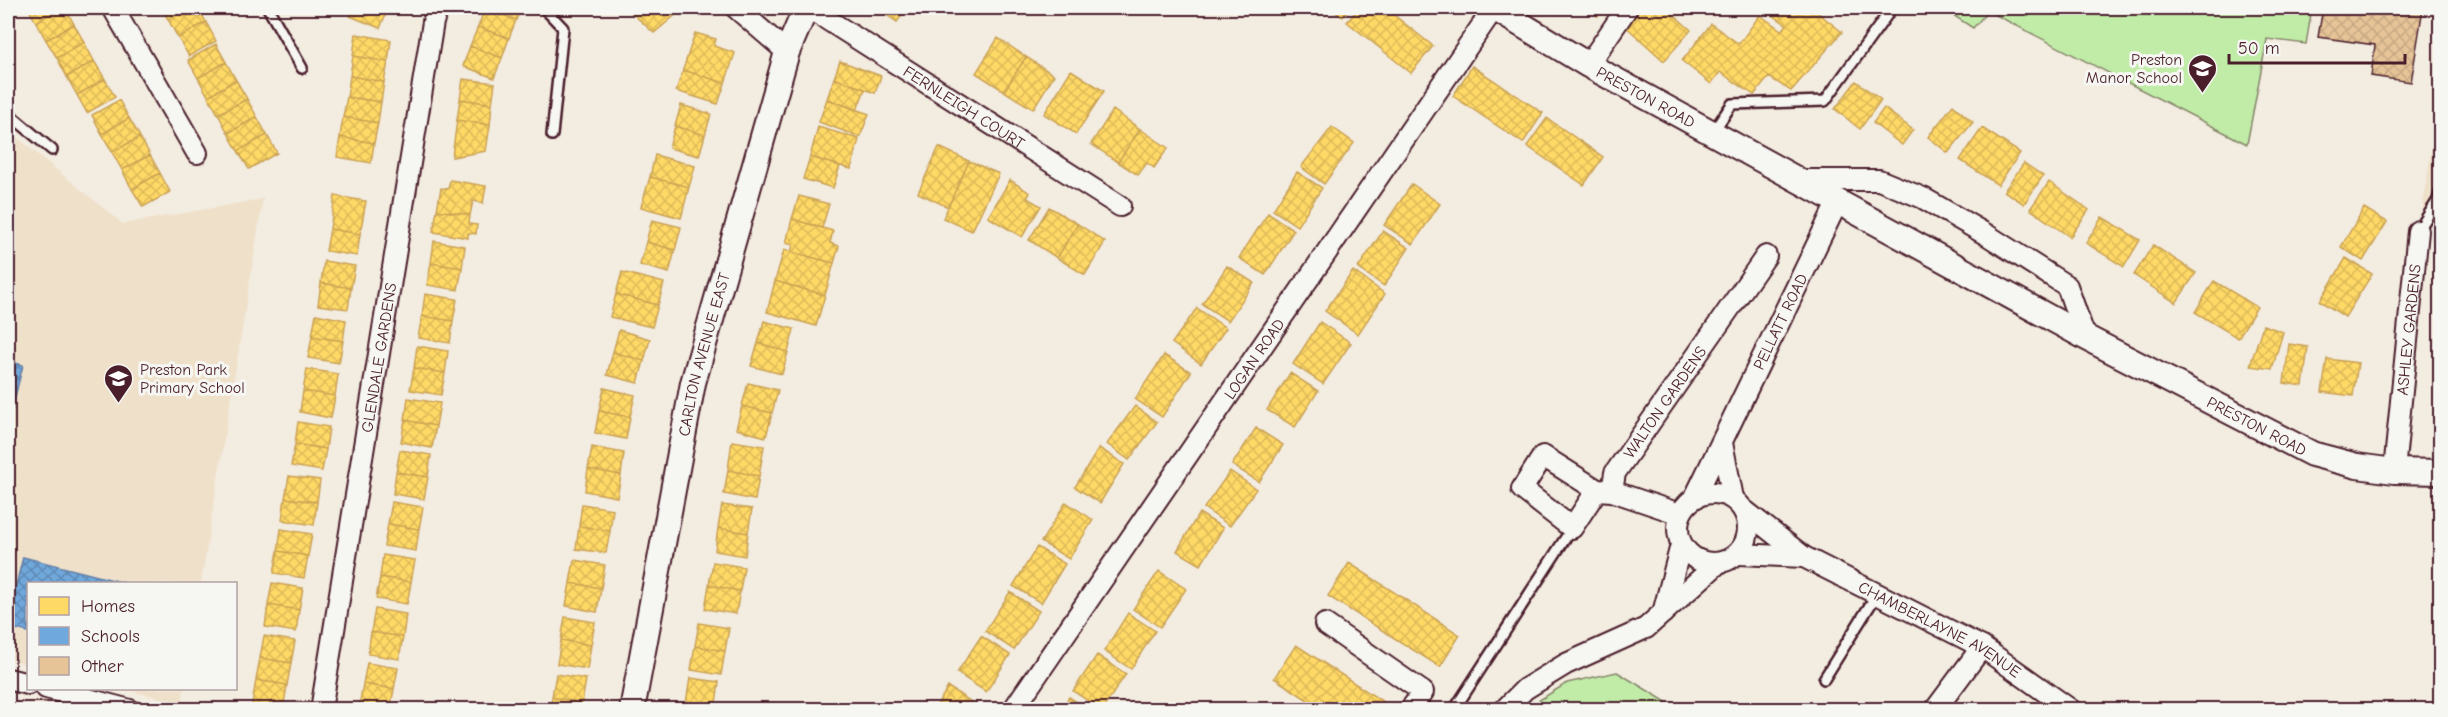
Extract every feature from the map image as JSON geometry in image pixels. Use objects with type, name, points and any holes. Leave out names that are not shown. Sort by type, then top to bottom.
[{"type":"street","points":[[113,8],[197,153]]},
{"type":"street","name":"GLENDALE GARDENS","points":[[321,710],[432,22],[438,8]]},
{"type":"street","points":[[736,8],[787,52]]},
{"type":"street","name":"CARLTON AVENUE EAST","points":[[632,710],[693,384],[787,52],[807,8]]},
{"type":"street","name":"FERNLEIGH COURT","points":[[807,8],[1120,206]]},
{"type":"street","name":"PRESTON ROAD","points":[[1494,8],[1588,65],[2085,337],[2312,454],[2357,466],[2394,471],[2440,472]]},
{"type":"street","name":"LOGAN ROAD","points":[[1013,710],[1494,8]]},
{"type":"street","points":[[1588,65],[1627,8]]},
{"type":"street","name":"PRESTON ROAD","points":[[1800,180],[1880,180],[1932,203],[1987,234],[2067,286],[2085,337]]},
{"type":"street","name":"PELLATT ROAD","points":[[1680,514],[1695,497],[1838,201]]},
{"type":"street","name":"ASHLEY GARDENS","points":[[2394,471],[2418,231]]},
{"type":"street","name":"WALTON GARDENS","points":[[1572,528],[1605,491],[1615,473],[1766,256]]},
{"type":"street","points":[[1504,710],[1533,684],[1566,664],[1646,628],[1716,565],[1739,554],[1749,535],[1722,442]]},
{"type":"street","points":[[1572,528],[1522,489],[1543,456],[1605,491],[1680,514],[1677,530],[1681,545],[1694,559],[1716,565]]},
{"type":"street","points":[[1695,497],[1715,492],[1739,504]]},
{"type":"street","name":"CHAMBERLAYNE AVENUE","points":[[1739,504],[1804,557],[1982,647],[2071,710]]},
{"type":"street","points":[[1663,613],[1681,545]]},
{"type":"street","name":"CHAMBERLAYNE AVENUE","points":[[1739,554],[1804,557]]},
{"type":"street","points":[[1325,624],[1423,692],[1410,710]]},
{"type":"street","points":[[1935,710],[1982,647]]},
{"type":"street","points":[[8,679],[27,684]]},
{"type":"street","points":[[54,690],[130,710]]},
{"type":"lane","points":[[268,8],[302,68]]},
{"type":"lane","points":[[543,8],[563,28],[552,135]]},
{"type":"lane","points":[[1713,133],[1732,104],[1825,101],[1892,8]]},
{"type":"lane","points":[[8,113],[52,150]]},
{"type":"lane","name":"ASHLEY GARDENS","points":[[2418,231],[2438,201],[2440,193]]},
{"type":"lane","points":[[1454,710],[1572,528]]},
{"type":"lane","points":[[1824,678],[1877,594]]},
{"type":"shaded area","points":[[2440,90],[2440,213],[2426,213],[2423,206]]},
{"type":"shaded area","name":"Preston Park Primary School","points":[[8,130],[123,224],[263,199],[201,582],[27,582],[27,664],[8,659]]},
{"type":"shaded area","points":[[127,690],[184,690],[182,703]]},
{"type":"green space","name":"Preston Manor School","points":[[1942,8],[2312,8],[2306,44],[2267,39],[2247,144],[1988,11],[1973,28]]},
{"type":"green space","points":[[1617,672],[1678,709],[1525,709],[1567,683]]},
{"type":"building: Homes","points":[[28,8],[61,8],[36,22]]},
{"type":"building: Homes","points":[[65,8],[74,24],[46,40],[36,22]]},
{"type":"building: Homes","points":[[161,8],[189,8],[168,19]]},
{"type":"building: Homes","points":[[189,8],[198,8],[206,22],[178,38],[168,19]]},
{"type":"building: Homes","points":[[353,8],[388,9],[380,28],[350,16]]},
{"type":"building: Homes","points":[[485,8],[521,8],[516,20]]},
{"type":"building: Homes","points":[[485,8],[516,20],[509,38],[478,27]]},
{"type":"building: Homes","points":[[625,8],[640,8],[634,15]]},
{"type":"building: Homes","points":[[640,8],[674,8],[679,12],[654,33],[634,15]]},
{"type":"building: Homes","points":[[876,8],[907,8],[897,22]]},
{"type":"building: Homes","points":[[1329,8],[1350,8],[1343,17]]},
{"type":"building: Homes","points":[[1359,8],[1385,8],[1433,46],[1411,73],[1347,22]]},
{"type":"building: Homes","points":[[1586,8],[1604,8],[1598,16]]},
{"type":"building: Homes","points":[[1638,8],[1666,8],[1691,30],[1664,61],[1623,24]]},
{"type":"building: Homes","points":[[1774,8],[1812,8],[1842,32],[1791,91],[1769,77],[1754,95],[1720,72],[1711,84],[1682,61],[1711,24],[1739,44],[1760,15],[1781,30],[1787,25],[1770,13]]},
{"type":"building: Homes","points":[[206,22],[216,41],[189,56],[178,38]]},
{"type":"building: Homes","points":[[74,24],[84,42],[57,58],[46,40]]},
{"type":"building: Homes","points":[[478,27],[509,38],[502,58],[470,46]]},
{"type":"building: Homes","points":[[695,33],[716,39],[714,46],[735,53],[725,83],[683,70]]},
{"type":"building: Homes","points":[[356,34],[391,40],[388,62],[353,56]]},
{"type":"building: Homes","points":[[998,38],[1026,57],[1004,91],[976,73]]},
{"type":"building: Homes","points":[[84,42],[94,61],[67,77],[57,58]]},
{"type":"building: Homes","points":[[216,44],[226,62],[198,78],[188,60]]},
{"type":"building: Homes","points":[[470,46],[502,58],[494,78],[463,66]]},
{"type":"building: Homes","points":[[353,56],[388,62],[384,82],[350,76]]},
{"type":"building: Homes","points":[[1026,57],[1054,75],[1033,109],[1004,91]]},
{"type":"building: Homes","points":[[94,61],[105,79],[77,95],[67,77]]},
{"type":"building: Homes","points":[[840,61],[881,76],[875,93],[834,78]]},
{"type":"building: Homes","points":[[226,62],[236,80],[208,96],[198,78]]},
{"type":"building: Homes","points":[[1472,66],[1543,113],[1523,143],[1453,96]]},
{"type":"building: Homes","points":[[683,70],[725,83],[718,104],[676,91]]},
{"type":"building: Homes","points":[[1071,70],[1104,91],[1076,134],[1044,114]]},
{"type":"building: Homes","points":[[350,76],[384,82],[381,102],[347,97]]},
{"type":"building: Homes","points":[[834,78],[865,89],[857,110],[827,99]]},
{"type":"building: Homes","points":[[105,79],[115,97],[87,113],[77,95]]},
{"type":"building: Homes","points":[[463,79],[495,83],[492,104],[460,99]]},
{"type":"building: Homes","points":[[236,80],[247,99],[218,114],[208,96]]},
{"type":"building: Homes","points":[[1856,81],[1881,100],[1860,129],[1835,109]]},
{"type":"building: Homes","points":[[347,97],[381,102],[378,123],[343,117]]},
{"type":"building: Homes","points":[[247,99],[257,117],[228,133],[218,114]]},
{"type":"building: Homes","points":[[460,99],[492,104],[490,125],[457,120]]},
{"type":"building: Homes","points":[[827,99],[869,114],[860,137],[819,122]]},
{"type":"building: Homes","points":[[119,100],[129,118],[102,134],[92,115]]},
{"type":"building: Homes","points":[[681,105],[711,114],[705,135],[675,126]]},
{"type":"building: Homes","points":[[1953,105],[1973,122],[1948,153],[1928,137]]},
{"type":"building: Homes","points":[[1884,108],[1913,130],[1902,145],[1873,123]]},
{"type":"building: Homes","points":[[1113,110],[1140,129],[1118,162],[1091,144]]},
{"type":"building: Homes","points":[[257,117],[267,135],[238,151],[228,133]]},
{"type":"building: Homes","points":[[343,117],[378,123],[374,143],[340,137]]},
{"type":"building: Homes","points":[[129,118],[140,137],[112,152],[102,134]]},
{"type":"building: Homes","points":[[1547,118],[1603,157],[1584,185],[1527,146]]},
{"type":"building: Homes","points":[[457,120],[490,125],[486,151],[452,157]]},
{"type":"building: Homes","points":[[675,126],[705,135],[699,156],[669,148]]},
{"type":"building: Homes","points":[[818,127],[859,139],[851,169],[810,157]]},
{"type":"building: Homes","points":[[1332,127],[1354,143],[1324,184],[1301,167]]},
{"type":"building: Homes","points":[[1982,128],[2020,153],[1998,185],[1960,160]]},
{"type":"building: Homes","points":[[1140,129],[1168,148],[1154,168],[1147,163],[1138,175],[1118,162]]},
{"type":"building: Homes","points":[[267,135],[277,153],[249,169],[238,151]]},
{"type":"building: Homes","points":[[140,137],[150,155],[122,170],[112,152]]},
{"type":"building: Homes","points":[[340,137],[374,143],[371,163],[337,157]]},
{"type":"building: Homes","points":[[939,147],[969,161],[948,207],[918,193]]},
{"type":"building: Homes","points":[[150,155],[160,173],[132,189],[122,170]]},
{"type":"building: Homes","points":[[655,155],[695,166],[689,187],[650,177]]},
{"type":"building: Homes","points":[[810,157],[840,166],[833,188],[803,179]]},
{"type":"building: Homes","points":[[969,161],[999,174],[972,231],[943,218]]},
{"type":"building: Homes","points":[[2024,163],[2043,176],[2024,204],[2004,191]]},
{"type":"building: Homes","points":[[1297,172],[1322,188],[1297,226],[1273,210]]},
{"type":"building: Homes","points":[[160,173],[170,192],[143,207],[132,189]]},
{"type":"building: Homes","points":[[650,177],[689,187],[681,218],[641,207]]},
{"type":"building: Homes","points":[[450,180],[486,186],[483,203],[473,201],[470,215],[437,210],[441,188],[448,189]]},
{"type":"building: Homes","points":[[1010,180],[1030,193],[1027,198],[1041,206],[1022,237],[988,217]]},
{"type":"building: Homes","points":[[2049,182],[2089,210],[2070,237],[2030,209]]},
{"type":"building: Homes","points":[[1412,184],[1440,204],[1413,244],[1384,225]]},
{"type":"building: Homes","points":[[335,196],[366,201],[360,234],[330,229]]},
{"type":"building: Homes","points":[[799,196],[829,204],[822,228],[792,219]]},
{"type":"building: Homes","points":[[1049,207],[1078,224],[1057,258],[1029,240]]},
{"type":"building: Homes","points":[[2364,208],[2387,222],[2363,261],[2341,247]]},
{"type":"building: Homes","points":[[437,210],[470,215],[469,224],[477,225],[476,234],[468,233],[468,238],[433,232]]},
{"type":"building: Homes","points":[[1268,213],[1294,230],[1265,275],[1239,258]]},
{"type":"building: Homes","points":[[2102,217],[2140,240],[2124,267],[2086,243]]},
{"type":"building: Homes","points":[[792,219],[833,231],[830,243],[839,246],[834,263],[791,252],[793,245],[786,243]]},
{"type":"building: Homes","points":[[652,220],[681,227],[675,250],[646,242]]},
{"type":"building: Homes","points":[[1078,224],[1105,242],[1085,275],[1057,258]]},
{"type":"building: Homes","points":[[330,229],[360,234],[357,256],[326,251]]},
{"type":"building: Homes","points":[[1383,231],[1409,248],[1384,286],[1358,268]]},
{"type":"building: Homes","points":[[434,241],[465,246],[462,268],[431,263]]},
{"type":"building: Homes","points":[[646,242],[675,250],[669,273],[640,265]]},
{"type":"building: Homes","points":[[2153,245],[2196,273],[2176,303],[2134,275]]},
{"type":"building: Homes","points":[[784,250],[834,263],[825,295],[775,281]]},
{"type":"building: Homes","points":[[2346,258],[2372,274],[2345,317],[2320,301]]},
{"type":"building: Homes","points":[[324,261],[355,266],[351,288],[321,283]]},
{"type":"building: Homes","points":[[431,263],[462,268],[458,290],[427,285]]},
{"type":"building: Homes","points":[[1227,266],[1254,283],[1228,321],[1202,304]]},
{"type":"building: Homes","points":[[1353,271],[1385,294],[1358,334],[1325,311]]},
{"type":"building: Homes","points":[[622,272],[664,283],[658,305],[616,294]]},
{"type":"building: Homes","points":[[775,281],[825,295],[816,326],[767,312]]},
{"type":"building: Homes","points":[[2214,281],[2257,307],[2238,338],[2195,312]]},
{"type":"building: Homes","points":[[321,283],[351,288],[348,309],[318,305]]},
{"type":"building: Homes","points":[[425,294],[457,299],[453,321],[422,316]]},
{"type":"building: Homes","points":[[616,294],[658,305],[652,327],[610,317]]},
{"type":"building: Homes","points":[[1197,308],[1226,328],[1201,364],[1172,343]]},
{"type":"building: Homes","points":[[316,314],[346,320],[343,341],[312,336]]},
{"type":"building: Homes","points":[[422,316],[453,321],[450,343],[418,338]]},
{"type":"building: Homes","points":[[764,321],[794,329],[788,352],[758,343]]},
{"type":"building: Homes","points":[[1320,322],[1351,343],[1323,384],[1293,364]]},
{"type":"building: Homes","points":[[2263,325],[2283,332],[2272,369],[2250,366]]},
{"type":"building: Homes","points":[[619,330],[650,339],[644,361],[613,352]]},
{"type":"building: Homes","points":[[312,336],[343,341],[339,363],[308,358]]},
{"type":"building: Homes","points":[[758,343],[788,352],[782,374],[751,366]]},
{"type":"building: Homes","points":[[2289,344],[2308,347],[2303,386],[2284,383]]},
{"type":"building: Homes","points":[[417,346],[448,351],[445,373],[414,368]]},
{"type":"building: Homes","points":[[613,352],[644,361],[638,383],[607,375]]},
{"type":"building: Homes","points":[[1164,355],[1191,372],[1162,417],[1135,399]]},
{"type":"building: Homes","points":[[2327,359],[2358,363],[2353,396],[2322,392]]},
{"type":"building: Homes","points":[[414,368],[445,373],[441,395],[410,390]]},
{"type":"building: Homes","points":[[307,369],[338,374],[335,396],[303,391]]},
{"type":"building: Homes","points":[[1290,373],[1318,391],[1295,427],[1267,410]]},
{"type":"building: Homes","points":[[748,383],[778,390],[772,413],[742,406]]},
{"type":"building: Homes","points":[[604,388],[635,395],[630,417],[599,411]]},
{"type":"building: Homes","points":[[303,391],[335,396],[331,418],[300,412]]},
{"type":"building: Homes","points":[[408,398],[440,403],[436,426],[405,420]]},
{"type":"building: Homes","points":[[742,406],[772,413],[766,437],[736,429]]},
{"type":"building: Homes","points":[[1135,406],[1157,422],[1129,460],[1107,444]]},
{"type":"building: Homes","points":[[599,411],[630,417],[626,439],[595,433]]},
{"type":"building: Homes","points":[[405,420],[436,426],[432,448],[401,442]]},
{"type":"building: Homes","points":[[298,422],[329,427],[326,449],[295,444]]},
{"type":"building: Homes","points":[[1256,428],[1283,445],[1259,482],[1232,465]]},
{"type":"building: Homes","points":[[732,441],[764,446],[759,476],[728,470]]},
{"type":"building: Homes","points":[[295,444],[326,449],[322,471],[291,466]]},
{"type":"building: Homes","points":[[592,447],[624,453],[621,475],[588,469]]},
{"type":"building: Homes","points":[[1099,448],[1124,464],[1100,503],[1075,487]]},
{"type":"building: Homes","points":[[400,450],[431,455],[428,477],[396,472]]},
{"type":"building: Homes","points":[[588,469],[621,475],[617,497],[585,491]]},
{"type":"building: Homes","points":[[728,470],[759,476],[755,500],[724,494]]},
{"type":"building: Homes","points":[[1230,471],[1256,489],[1230,526],[1204,508]]},
{"type":"building: Homes","points":[[396,472],[428,477],[424,499],[393,494]]},
{"type":"building: Homes","points":[[289,476],[320,480],[317,502],[285,498]]},
{"type":"building: Homes","points":[[285,498],[317,502],[314,525],[282,520]]},
{"type":"building: Homes","points":[[392,502],[423,507],[419,529],[388,524]]},
{"type":"building: Homes","points":[[1066,502],[1093,520],[1069,559],[1041,542]]},
{"type":"building: Homes","points":[[582,504],[613,509],[610,531],[579,526]]},
{"type":"building: Homes","points":[[722,505],[752,509],[748,533],[718,528]]},
{"type":"building: Homes","points":[[1199,513],[1223,528],[1201,565],[1177,551]]},
{"type":"building: Homes","points":[[388,524],[419,529],[416,551],[384,546]]},
{"type":"building: Homes","points":[[579,526],[610,531],[606,553],[576,549]]},
{"type":"building: Homes","points":[[718,528],[748,533],[745,556],[715,551]]},
{"type":"building: Homes","points":[[281,529],[312,534],[308,556],[278,551]]},
{"type":"building: Homes","points":[[1037,547],[1065,564],[1041,603],[1013,586]]},
{"type":"building: Homes","points":[[278,551],[308,556],[304,578],[274,573]]},
{"type":"building: Homes","points":[[383,555],[415,560],[411,582],[380,577]]},
{"type":"building: Homes","points":[[574,560],[605,565],[601,588],[570,583]]},
{"type":"building: Homes","points":[[713,562],[744,567],[740,591],[709,585]]},
{"type":"building: Homes","points":[[1349,563],[1460,635],[1440,667],[1328,596]]},
{"type":"building: Homes","points":[[1159,571],[1186,589],[1160,627],[1133,609]]},
{"type":"building: Homes","points":[[380,577],[411,582],[407,604],[376,599]]},
{"type":"building: Homes","points":[[272,583],[303,588],[299,610],[268,605]]},
{"type":"building: Homes","points":[[570,583],[601,588],[597,612],[566,606]]},
{"type":"building: Homes","points":[[709,585],[740,591],[736,614],[705,609]]},
{"type":"building: Homes","points":[[1010,592],[1039,611],[1014,650],[985,631]]},
{"type":"building: Homes","points":[[268,605],[299,610],[296,632],[265,627]]},
{"type":"building: Homes","points":[[375,609],[406,614],[403,637],[371,632]]},
{"type":"building: Homes","points":[[1128,613],[1155,631],[1131,669],[1104,651]]},
{"type":"building: Homes","points":[[565,617],[595,622],[591,645],[561,640]]},
{"type":"building: Homes","points":[[699,623],[729,628],[725,651],[695,646]]},
{"type":"building: Homes","points":[[371,632],[403,637],[399,659],[368,654]]},
{"type":"building: Homes","points":[[264,636],[295,641],[291,663],[260,658]]},
{"type":"building: Homes","points":[[981,636],[1010,655],[986,692],[957,673]]},
{"type":"building: Homes","points":[[561,640],[591,645],[587,669],[557,664]]},
{"type":"building: Homes","points":[[1296,645],[1391,707],[1390,710],[1323,710],[1274,678]]},
{"type":"building: Homes","points":[[695,646],[725,651],[721,675],[691,670]]},
{"type":"building: Homes","points":[[1097,655],[1126,674],[1102,710],[1073,691]]},
{"type":"building: Homes","points":[[260,658],[291,663],[287,685],[256,680]]},
{"type":"building: Homes","points":[[367,663],[398,668],[394,689],[363,684]]},
{"type":"building: Homes","points":[[556,674],[586,679],[582,703],[552,697]]},
{"type":"building: Homes","points":[[690,678],[719,682],[715,710],[694,710],[695,704],[686,703]]},
{"type":"building: Homes","points":[[256,680],[287,685],[283,710],[251,710]]},
{"type":"building: Homes","points":[[363,684],[394,689],[390,710],[359,706]]},
{"type":"building: Homes","points":[[948,687],[976,705],[973,710],[934,710]]},
{"type":"building: Homes","points":[[552,697],[582,703],[581,710],[550,710]]},
{"type":"building: Homes","points":[[1069,697],[1089,710],[1061,710]]},
{"type":"building: Schools","points":[[8,361],[23,365],[8,425]]},
{"type":"building: Schools","points":[[23,557],[121,582],[27,582],[27,632],[8,627],[8,617]]},
{"type":"building: Other","points":[[2323,8],[2423,8],[2411,82],[2371,76],[2375,45],[2318,37]]},
{"type":"place","name":"Preston Manor School","points":[[2203,94]]},
{"type":"place","name":"Preston Park Primary School","points":[[119,404]]}]
